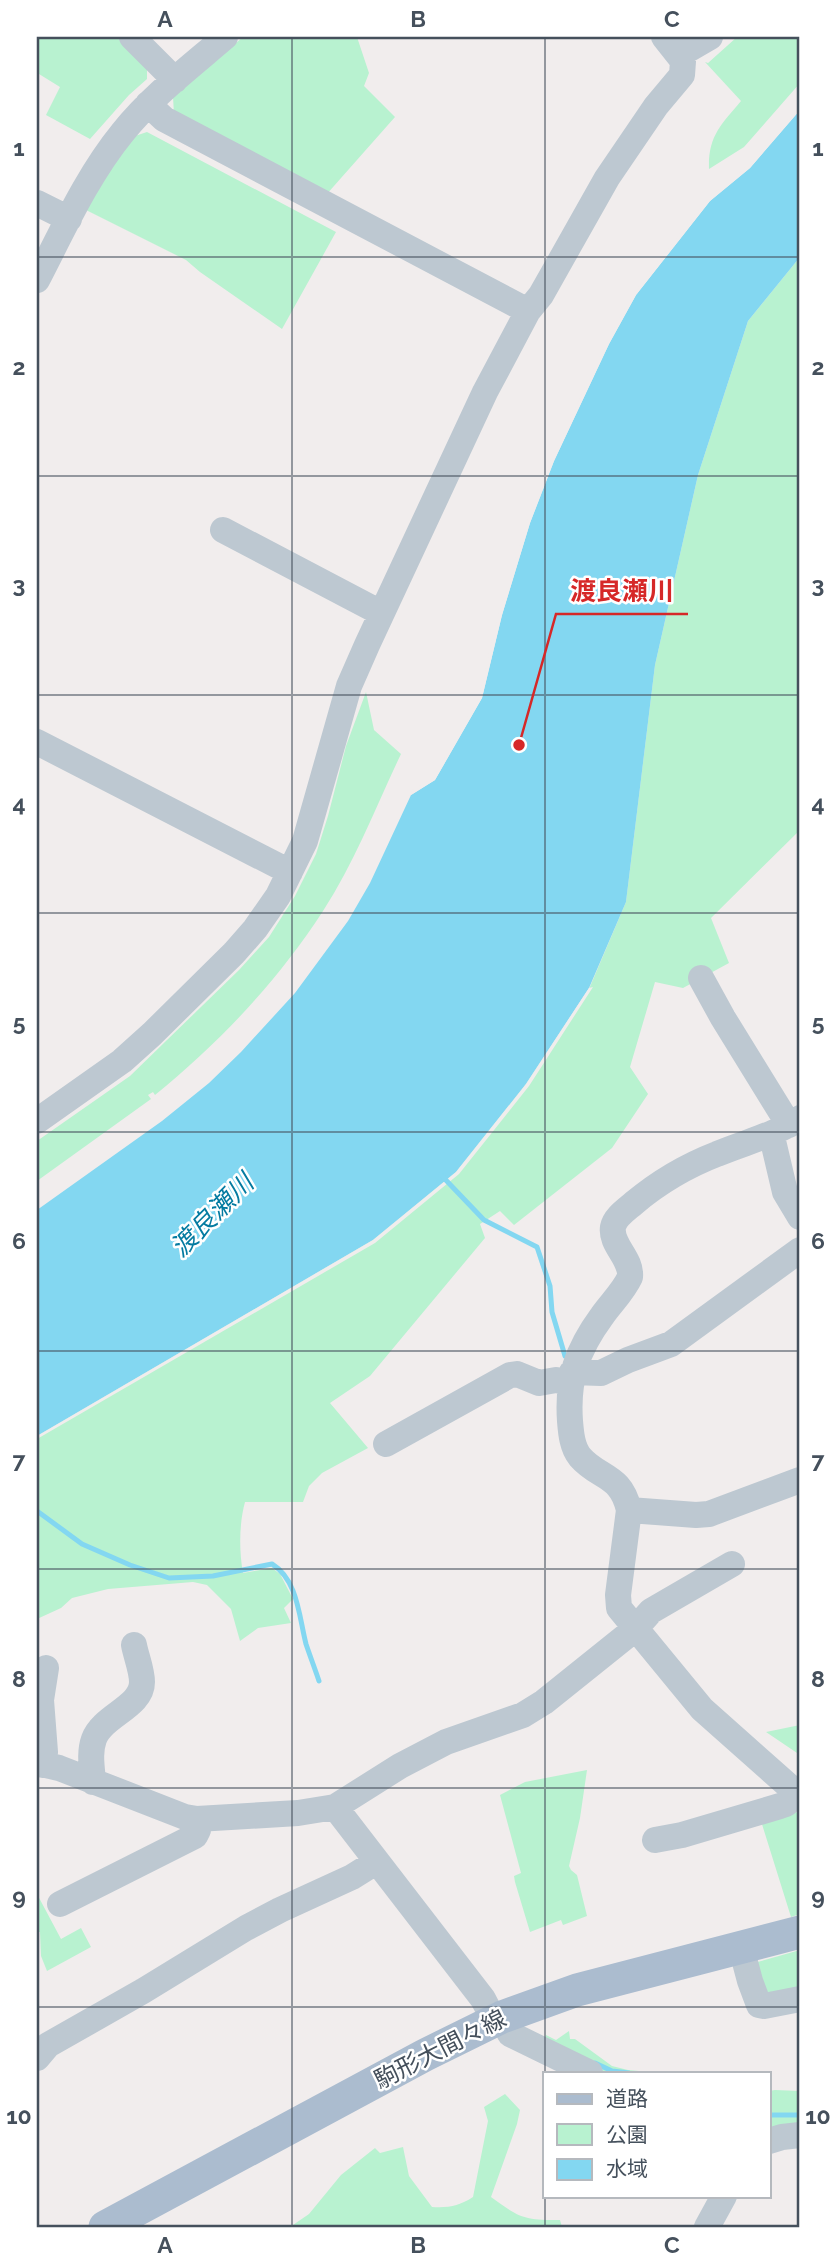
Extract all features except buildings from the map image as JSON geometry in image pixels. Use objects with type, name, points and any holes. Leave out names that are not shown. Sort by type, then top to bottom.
[{"type":"main road","name":"駒形大間々線","points":[[111,2226],[403,2067],[498,2019],[577,1990],[800,1932]]},
{"type":"street","points":[[132,37],[175,80]]},
{"type":"street","points":[[37,280],[109,151],[148,104],[225,37]]},
{"type":"street","points":[[37,1121],[122,1060],[152,1034],[255,929],[278,896],[305,841],[314,815],[349,686],[485,392],[527,311],[541,295],[607,178],[656,106],[682,75],[684,68],[671,46],[708,37]]},
{"type":"street","points":[[148,104],[164,119],[527,311]]},
{"type":"street","points":[[37,203],[69,219]]},
{"type":"street","points":[[223,530],[381,613]]},
{"type":"street","points":[[37,742],[290,872]]},
{"type":"street","points":[[701,978],[786,1126]]},
{"type":"street","points":[[786,1126],[773,1141],[785,1192],[800,1217]]},
{"type":"street","points":[[655,1840],[682,1835],[786,1804],[799,1794],[702,1709],[619,1608],[629,1510],[621,1489],[609,1477],[582,1460],[573,1444],[569,1403],[571,1377],[590,1334],[630,1277],[627,1260],[613,1236],[614,1224],[619,1215],[656,1184],[674,1174],[786,1126]]},
{"type":"street","points":[[386,1444],[510,1375],[517,1374],[538,1383],[601,1373],[671,1344],[800,1250]]},
{"type":"street","points":[[629,1510],[709,1514],[800,1480]]},
{"type":"street","points":[[46,1668],[41,1700],[45,1752],[40,1764],[59,1768],[185,1817],[197,1819],[298,1813],[335,1807],[400,1766],[446,1742],[523,1716],[635,1629],[651,1611],[732,1564]]},
{"type":"street","points":[[93,1782],[90,1757],[97,1732],[109,1718],[130,1704],[140,1691],[142,1682],[134,1645]]},
{"type":"street","points":[[335,1807],[510,2034],[588,2072]]},
{"type":"street","points":[[60,1904],[195,1836],[198,1830],[197,1819]]},
{"type":"street","points":[[37,2058],[48,2045],[246,1928],[352,1877],[376,1862]]},
{"type":"street","points":[[741,1947],[759,2005],[800,1999]]},
{"type":"street","points":[[770,2141],[800,2136]]},
{"type":"street","points":[[708,2227],[723,2198]]},
{"type":"green space","points":[[37,37],[119,37],[147,66],[147,79],[90,139],[46,115],[60,87],[39,74],[37,76]]},
{"type":"green space","points":[[243,37],[357,37],[369,73],[364,86],[395,117],[326,195],[174,114],[173,97]]},
{"type":"green space","points":[[737,37],[800,37],[800,83],[744,147],[709,169],[713,139],[741,101],[705,62],[708,63]]},
{"type":"green space","points":[[147,132],[336,232],[282,329],[186,260],[86,210],[111,168],[135,136]]},
{"type":"green space","points":[[800,257],[800,830],[711,918],[729,963],[683,988],[655,982],[630,1067],[648,1094],[612,1148],[514,1225],[500,1211],[480,1224],[485,1238],[370,1376],[330,1403],[368,1448],[322,1473],[309,1486],[303,1502],[245,1502],[240,1538],[243,1573],[272,1568],[280,1574],[293,1599],[284,1608],[291,1623],[258,1628],[240,1641],[231,1609],[207,1585],[193,1582],[108,1589],[72,1598],[61,1608],[37,1619],[37,1436],[373,1240],[456,1172],[526,1084],[589,989],[626,902],[655,665],[698,475],[748,321]]},
{"type":"green space","points":[[366,692],[374,730],[401,754],[355,854],[323,911],[267,986],[202,1054],[155,1095],[153,1092],[148,1095],[151,1099],[37,1181],[37,1141],[130,1076],[239,970],[269,937],[295,896],[316,854],[346,746]]},
{"type":"green space","points":[[800,1725],[800,1755],[766,1732]]},
{"type":"green space","points":[[587,1770],[569,1866],[577,1875],[587,1916],[563,1925],[561,1920],[530,1932],[515,1882],[514,1876],[521,1873],[500,1795],[525,1782]]},
{"type":"green space","points":[[800,1813],[800,1914],[791,1917],[761,1821]]},
{"type":"green space","points":[[37,1894],[61,1939],[81,1928],[91,1947],[47,1971],[41,1956],[40,1932],[37,1932]]},
{"type":"green space","points":[[800,1950],[800,1993],[762,2001],[754,1963]]},
{"type":"green space","points":[[569,2031],[570,2039],[575,2039],[612,2066],[650,2072],[587,2072],[542,2045],[546,2035],[556,2040]]},
{"type":"green space","points":[[770,2091],[800,2091],[800,2128],[770,2133]]},
{"type":"green space","points":[[505,2094],[520,2110],[491,2197],[522,2216],[560,2220],[562,2227],[290,2227],[309,2214],[341,2175],[375,2148],[380,2153],[403,2147],[409,2176],[432,2207],[454,2206],[473,2197],[488,2121],[484,2107]]},
{"type":"water","points":[[800,110],[800,257],[748,321],[698,475],[655,665],[626,902],[589,988],[526,1084],[456,1172],[373,1240],[37,1436],[37,1210],[162,1121],[209,1083],[295,993],[348,921],[370,883],[411,795],[435,780],[482,698],[502,615],[530,523],[554,461],[609,344],[636,295],[710,201],[750,168]]},
{"type":"pier","points":[[800,106],[800,110],[750,168],[710,201],[636,295],[609,344],[554,461],[530,523],[502,615],[482,698],[435,780],[411,795],[412,790],[433,778],[479,697],[498,614],[527,521],[551,459],[633,293],[708,198],[748,165]]},
{"type":"pier","points":[[593,987],[529,1086],[459,1174],[375,1243],[37,1439],[37,1436],[373,1240],[456,1172],[526,1084],[589,988]]},
{"type":"waterway","points":[[441,1175],[484,1220],[537,1247],[550,1286],[552,1312],[565,1356]]},
{"type":"waterway","points":[[37,1511],[82,1544],[169,1578],[213,1576],[272,1564],[281,1571],[292,1589],[319,1681]]},
{"type":"waterway","points":[[595,2063],[620,2072]]},
{"type":"waterway","points":[[770,2115],[800,2115]]},
{"type":"place","name":"渡良瀬川","points":[[519,745]]}]
